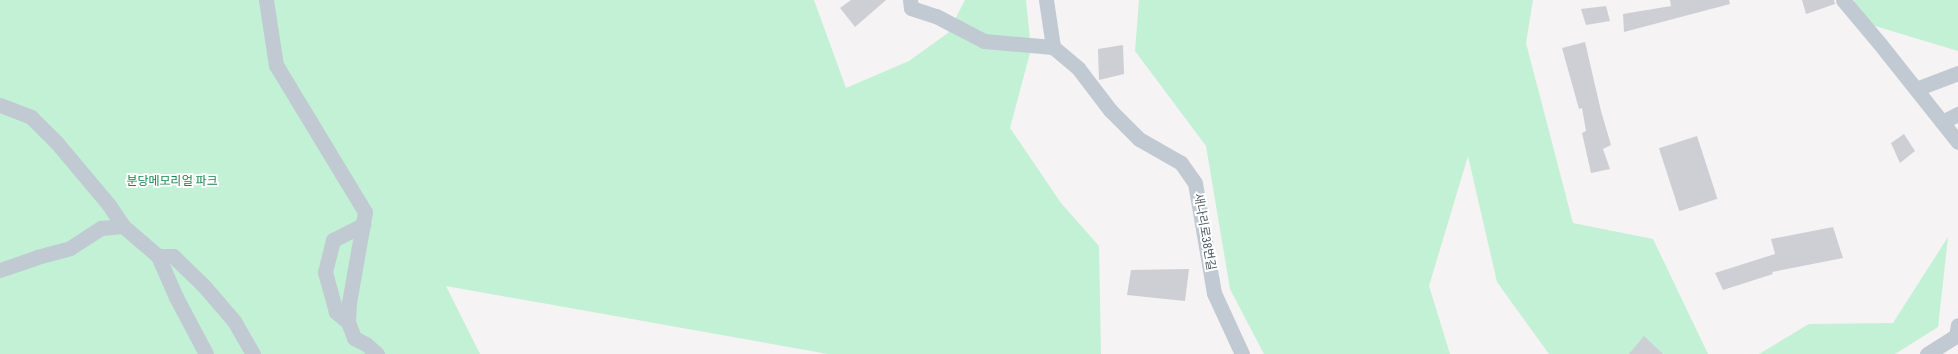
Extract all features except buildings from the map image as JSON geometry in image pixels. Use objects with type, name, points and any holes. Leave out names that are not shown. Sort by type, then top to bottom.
[{"type":"street","points":[[266,0],[276,65],[365,212],[349,303],[348,322],[354,338],[366,344],[377,354]]},
{"type":"street","points":[[910,0],[912,8],[936,16],[984,41],[1053,47],[1046,0]]},
{"type":"street","points":[[1843,0],[1958,142]]},
{"type":"street","name":"새나리로38번길","points":[[1053,47],[1078,68],[1110,110],[1139,139],[1181,163],[1195,183],[1214,293],[1242,354]]},
{"type":"street","points":[[1916,89],[1958,73]]},
{"type":"street","points":[[0,105],[31,117],[57,143],[109,205],[122,226],[158,256],[176,297],[206,354]]},
{"type":"street","points":[[1942,122],[1958,114]]},
{"type":"street","points":[[348,322],[336,312],[325,272],[333,240],[363,225]]},
{"type":"street","points":[[0,270],[37,257],[70,248],[101,228],[122,226]]},
{"type":"street","points":[[158,256],[173,256],[204,286],[234,321],[253,354]]},
{"type":"street","points":[[1927,354],[1957,332]]},
{"type":"green space","name":"분당메모리얼 파크","points":[[0,0],[814,0],[846,88],[909,61],[948,33],[965,0],[1026,0],[1031,49],[1010,128],[1061,203],[1099,246],[1101,354],[828,354],[446,286],[480,354],[0,354]]},
{"type":"green space","points":[[1139,0],[1533,0],[1526,43],[1573,223],[1653,239],[1708,354],[1549,354],[1497,282],[1468,156],[1429,286],[1450,354],[1264,354],[1230,289],[1206,146],[1135,51]]},
{"type":"green space","points":[[1854,0],[1958,0],[1958,51],[1862,22]]},
{"type":"green space","points":[[1948,237],[1938,327],[1895,354],[1759,354],[1809,324],[1893,323]]}]
